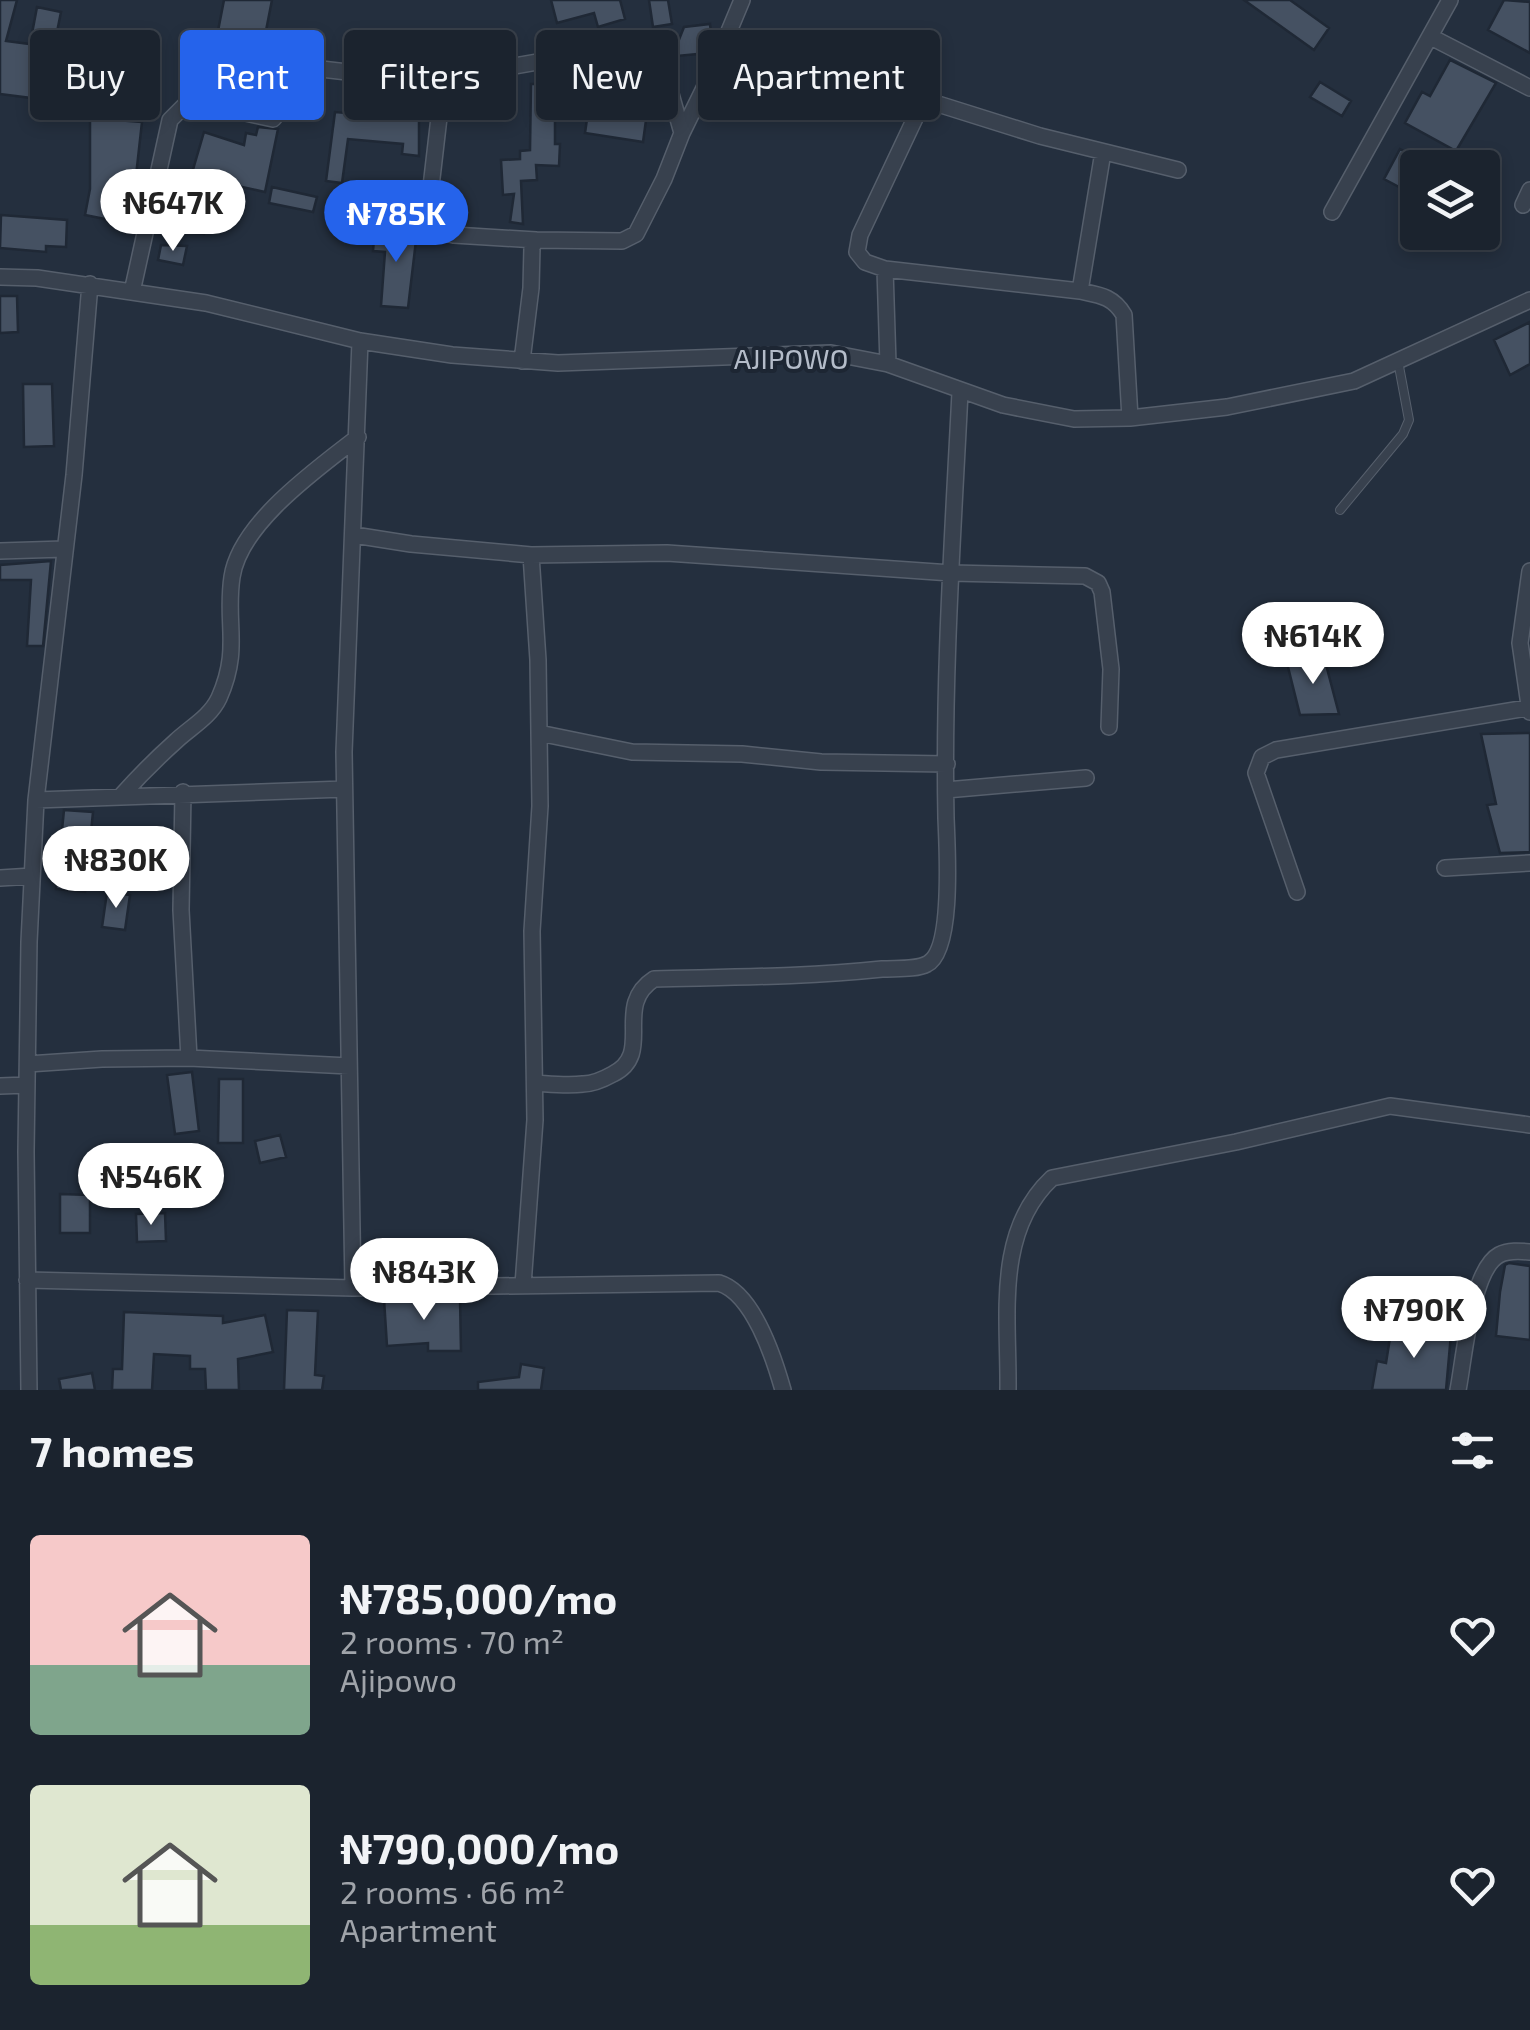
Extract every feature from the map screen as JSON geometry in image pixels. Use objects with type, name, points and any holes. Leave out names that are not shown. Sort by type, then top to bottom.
[{"type":"street","points":[[439,120],[429,204],[432,229],[536,240],[622,241],[636,234],[664,179],[742,0]]},
{"type":"street","points":[[1332,212],[1450,0]]},
{"type":"street","points":[[1431,36],[1530,88]]},
{"type":"street","points":[[516,66],[646,46],[662,62],[682,132]]},
{"type":"street","points":[[132,292],[170,120],[177,110],[186,104],[201,103],[273,119],[294,66],[344,72]]},
{"type":"street","points":[[1130,418],[1124,315],[1118,304],[1106,296],[1080,291],[885,269],[865,262],[857,252],[860,235],[918,112],[925,106],[938,104],[1178,170]]},
{"type":"street","points":[[1080,291],[1103,152]]},
{"type":"street","points":[[522,361],[532,247],[536,240]]},
{"type":"street","points":[[885,269],[888,364]]},
{"type":"street","name":"AJIPOWO","points":[[0,278],[90,284],[206,303],[360,341],[452,355],[558,363],[831,353],[888,364],[1003,405],[1074,418],[1130,418],[1227,407],[1354,381],[1530,300]]},
{"type":"street","points":[[29,1390],[27,1086],[36,800],[90,284]]},
{"type":"street","points":[[354,1288],[344,789],[360,341]]},
{"type":"street","points":[[535,1083],[593,1083],[630,1064],[633,1009],[646,985],[654,979],[762,977],[926,965],[937,955],[944,941],[950,573],[960,392]]},
{"type":"street","points":[[122,795],[218,700],[233,650],[232,578],[236,561],[256,530],[300,482],[358,437]]},
{"type":"street","points":[[354,535],[532,554],[667,553],[950,573],[1085,576],[1098,584],[1102,592],[1111,668],[1109,727]]},
{"type":"street","points":[[0,550],[64,548]]},
{"type":"street","points":[[523,1285],[535,1083],[532,931],[538,859],[539,733],[532,554]]},
{"type":"street","points":[[1297,892],[1256,765],[1276,750],[1529,710],[1520,643],[1530,571]]},
{"type":"street","points":[[539,733],[632,752],[946,764]]},
{"type":"street","points":[[946,790],[1086,778]]},
{"type":"street","points":[[36,800],[344,789]]},
{"type":"street","points":[[183,792],[181,910],[188,1058]]},
{"type":"street","points":[[1445,868],[1530,863]]},
{"type":"street","points":[[0,878],[32,876]]},
{"type":"street","points":[[28,1064],[188,1058],[349,1066]]},
{"type":"street","points":[[0,1086],[27,1086]]},
{"type":"street","points":[[1008,1390],[1010,1259],[1021,1218],[1052,1178],[1236,1142],[1390,1106],[1530,1125]]},
{"type":"street","points":[[1458,1390],[1479,1284],[1488,1264],[1509,1252],[1530,1252]]},
{"type":"street","points":[[27,1280],[354,1288],[719,1283],[730,1286],[762,1332],[783,1390]]},
{"type":"lane","points":[[1340,510],[1403,434],[1409,420],[1398,362]]},
{"type":"building","points":[[0,0],[17,0],[6,41],[30,44],[30,98],[0,94]]},
{"type":"building","points":[[224,0],[272,0],[266,30],[218,30]]},
{"type":"building","points":[[551,0],[620,0],[625,19],[598,27],[594,13],[557,23]]},
{"type":"building","points":[[649,0],[668,0],[672,24],[653,27]]},
{"type":"building","points":[[1244,0],[1290,0],[1329,28],[1314,50]]},
{"type":"building","points":[[1504,0],[1530,2],[1530,53],[1488,30]]},
{"type":"building","points":[[37,7],[61,12],[57,30],[33,30]]},
{"type":"building","points":[[710,24],[711,30],[698,30],[698,54],[678,56],[684,27]]},
{"type":"building","points":[[1450,60],[1496,83],[1457,150],[1405,123],[1422,92],[1430,96]]},
{"type":"building","points":[[1320,82],[1351,101],[1342,116],[1310,97]]},
{"type":"building","points":[[531,84],[536,84],[536,120],[555,120],[559,166],[536,165],[537,180],[521,181],[523,224],[510,222],[514,194],[503,195],[501,160],[520,159],[520,151],[530,150]]},
{"type":"building","points":[[335,112],[344,113],[344,120],[419,120],[419,156],[402,154],[403,144],[348,139],[342,183],[326,181]]},
{"type":"building","points":[[90,120],[142,122],[134,194],[115,192],[110,220],[85,215],[90,189]]},
{"type":"building","points":[[587,120],[646,120],[643,142],[585,133]]},
{"type":"building","points":[[258,127],[278,129],[265,192],[219,182],[204,234],[164,230],[173,186],[187,190],[204,132],[244,145],[246,133],[256,135]]},
{"type":"building","points":[[1400,149],[1402,150],[1400,187],[1384,179]]},
{"type":"building","points":[[272,187],[317,197],[313,212],[269,203]]},
{"type":"building","points":[[1,215],[67,220],[66,247],[46,246],[46,252],[0,248]]},
{"type":"building","points":[[375,228],[417,232],[408,308],[381,306],[385,252],[373,251]]},
{"type":"building","points":[[161,245],[187,246],[183,265],[158,260]]},
{"type":"building","points":[[0,296],[17,296],[18,332],[0,333]]},
{"type":"building","points":[[1530,322],[1530,364],[1510,375],[1494,340]]},
{"type":"building","points":[[23,384],[52,384],[54,446],[24,447]]},
{"type":"building","points":[[51,561],[43,646],[27,646],[31,580],[0,580],[0,565]]},
{"type":"building","points":[[1324,657],[1339,714],[1300,715],[1287,663]]},
{"type":"building","points":[[1530,733],[1530,852],[1500,853],[1487,805],[1496,804],[1481,734]]},
{"type":"building","points":[[64,810],[93,812],[85,892],[56,889]]},
{"type":"building","points":[[107,892],[130,895],[125,930],[102,927]]},
{"type":"building","points":[[192,1072],[199,1131],[175,1134],[167,1075]]},
{"type":"building","points":[[219,1079],[243,1079],[243,1143],[218,1143]]},
{"type":"building","points":[[280,1135],[286,1157],[260,1163],[255,1141]]},
{"type":"building","points":[[60,1194],[90,1195],[90,1233],[60,1233]]},
{"type":"building","points":[[165,1213],[166,1241],[137,1242],[136,1214]]},
{"type":"building","points":[[1505,1265],[1530,1266],[1530,1340],[1496,1336],[1500,1292]]},
{"type":"building","points":[[460,1298],[461,1351],[428,1351],[428,1343],[387,1346],[384,1299]]},
{"type":"building","points":[[287,1310],[318,1311],[315,1375],[324,1376],[322,1390],[284,1390]]},
{"type":"building","points":[[124,1312],[223,1316],[223,1323],[265,1315],[273,1352],[238,1359],[239,1390],[206,1390],[205,1369],[190,1369],[190,1356],[154,1354],[152,1390],[112,1390],[113,1369],[122,1369]]},
{"type":"building","points":[[1392,1325],[1451,1334],[1446,1390],[1372,1390],[1377,1361],[1386,1363]]},
{"type":"building","points":[[521,1364],[544,1368],[541,1390],[478,1390],[478,1382],[519,1377]]},
{"type":"building","points":[[92,1373],[95,1390],[61,1390],[59,1379]]}]
